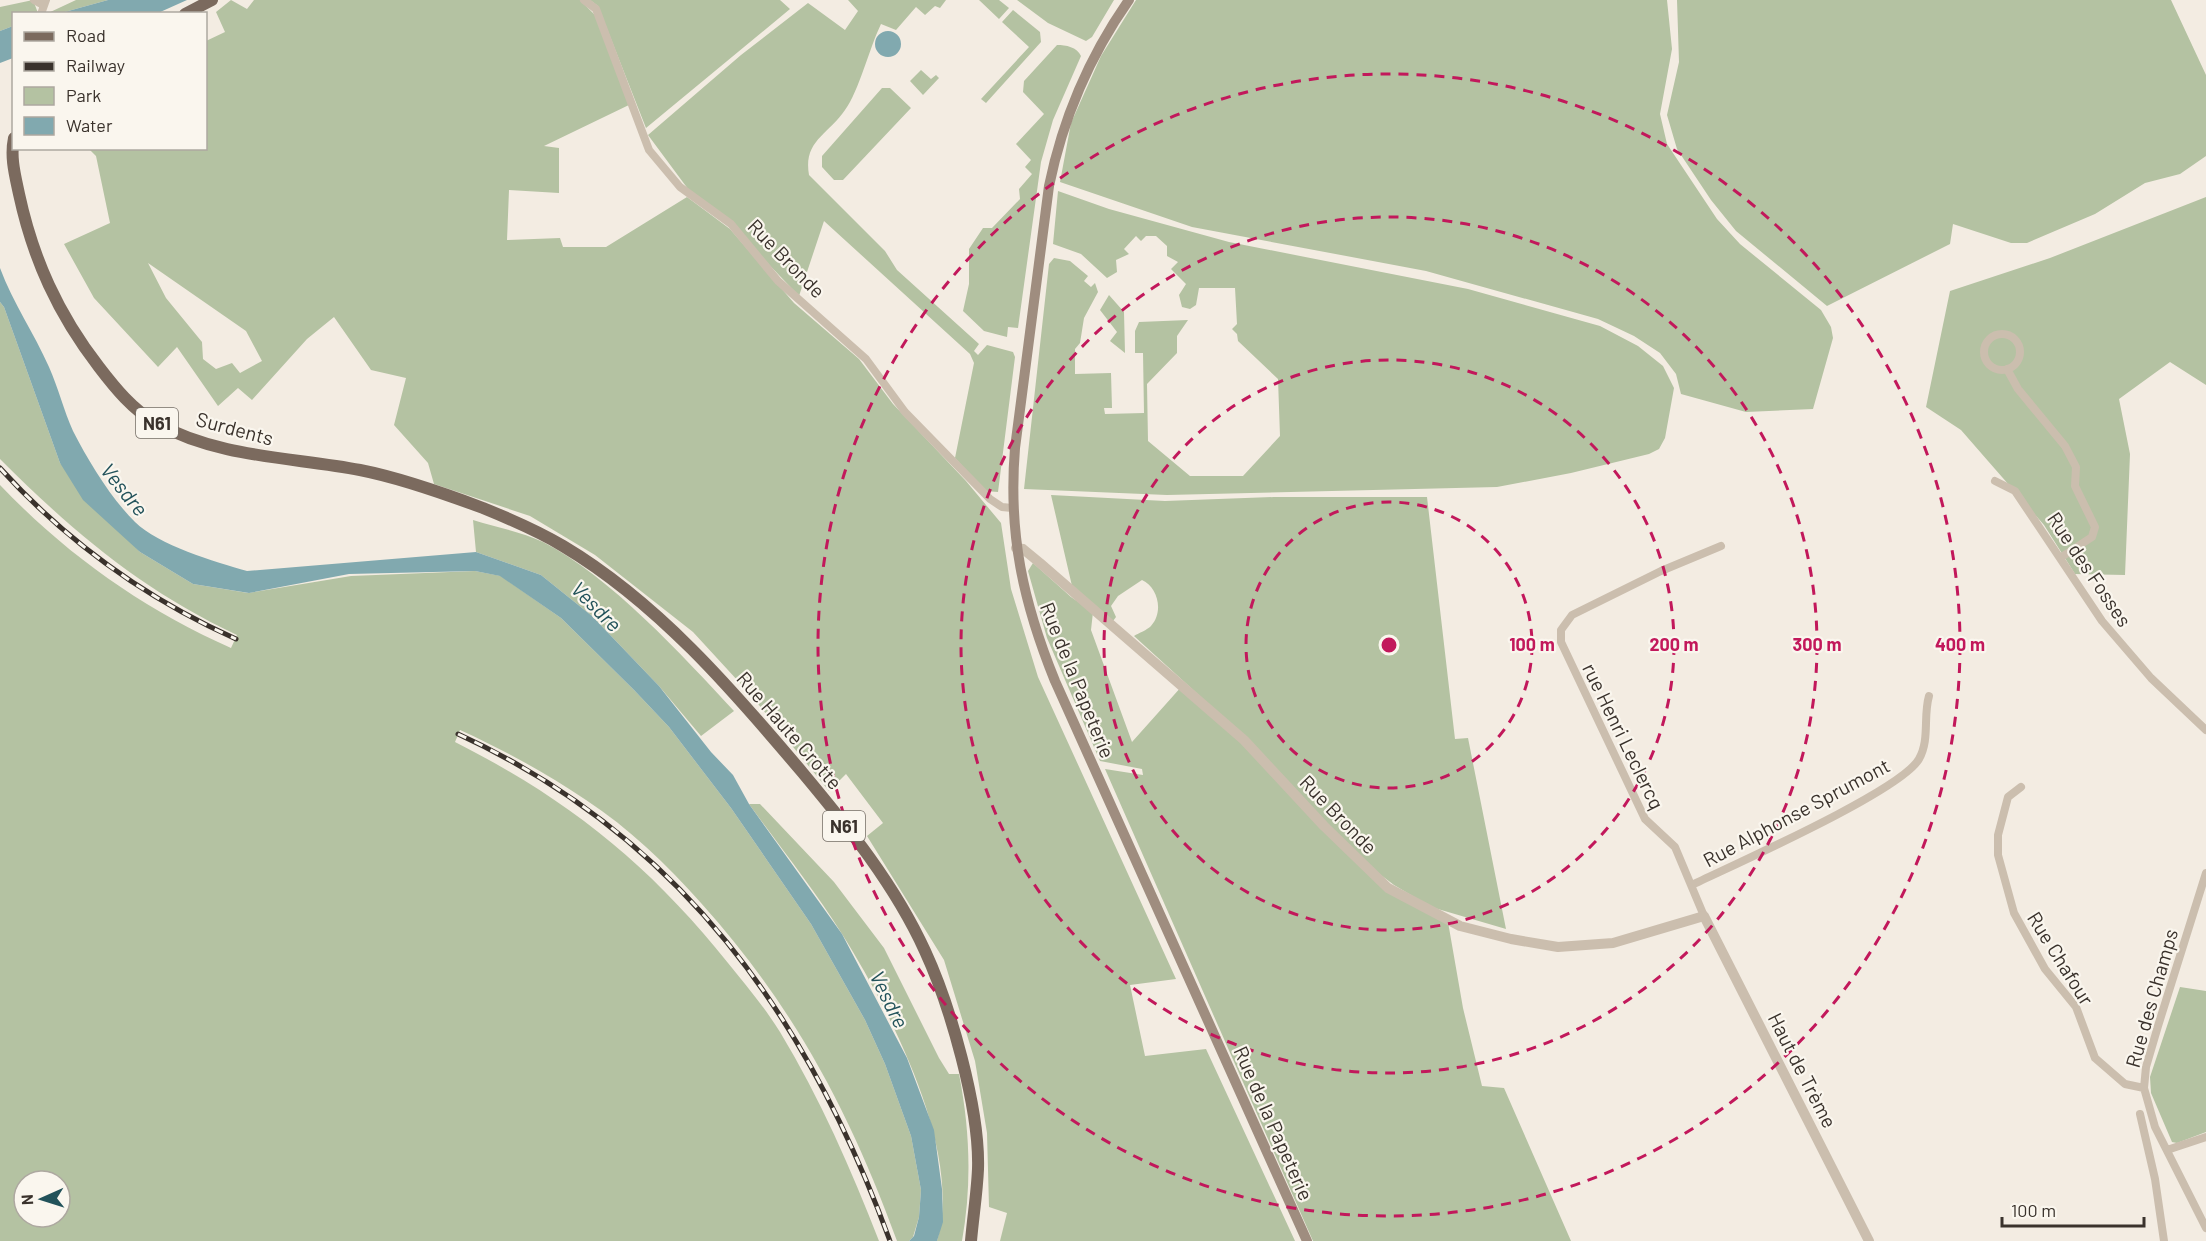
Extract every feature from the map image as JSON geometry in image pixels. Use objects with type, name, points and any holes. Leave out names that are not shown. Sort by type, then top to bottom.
[{"type":"main road","points":[[189,12],[212,0]]},
{"type":"main road","name":"Rue de la Papeterie","points":[[1129,0],[1102,43],[1079,88],[1056,151],[1031,314],[1015,448],[1012,508],[1016,548],[1035,632],[1055,681],[1308,1241]]},
{"type":"main road","name":"Surdents","points":[[14,150],[14,172],[25,223],[46,283],[82,346],[126,400],[155,423],[187,436],[253,455],[356,469],[401,480],[519,524]]},
{"type":"main road","name":"Rue Haute Crotte","points":[[519,524],[561,544],[605,574],[694,652],[747,706],[826,801],[889,884],[925,950],[941,990],[969,1084],[979,1166],[971,1241]]},
{"type":"street","points":[[34,0],[43,6]]},
{"type":"street","name":"Rue Bronde","points":[[584,0],[596,9],[649,150],[680,187],[731,224],[778,281],[866,359],[905,412],[990,499],[1002,507],[1012,508]]},
{"type":"street","points":[[2007,334],[2019,346],[2016,362],[2007,369],[1996,369],[1984,358],[1986,341],[1995,335],[2007,334]]},
{"type":"street","points":[[2007,369],[2018,389],[2065,446],[2076,466],[2075,486],[2095,526],[2092,537],[2060,558]]},
{"type":"street","name":"Rue des Fosses","points":[[1995,481],[2015,491],[2102,621],[2151,678],[2206,730]]},
{"type":"street","name":"rue Henri Leclercq","points":[[1704,916],[1675,847],[1645,819],[1568,659],[1561,642],[1561,630],[1572,615],[1661,571],[1721,546]]},
{"type":"street","name":"Rue Bronde","points":[[1016,548],[1023,549],[1040,563],[1245,740],[1324,826],[1388,888],[1460,926],[1511,939],[1558,946],[1613,942],[1704,916]]},
{"type":"street","name":"Rue Alphonse Sprumont","points":[[1692,885],[1798,834],[1899,779],[1919,759],[1925,741],[1925,709],[1929,696]]},
{"type":"street","name":"Rue Chafour","points":[[2021,787],[2008,797],[1998,835],[1998,855],[2014,913],[2045,969],[2076,1007],[2096,1058],[2125,1084],[2144,1088]]},
{"type":"street","name":"Rue des Champs","points":[[2206,873],[2146,1067],[2144,1088],[2151,1116],[2206,1228]]},
{"type":"street","name":"Haut de Trème","points":[[1704,916],[1869,1241]]},
{"type":"street","points":[[2140,1114],[2155,1179],[2164,1241]]},
{"type":"street","points":[[2167,1150],[2206,1137]]},
{"type":"green space","points":[[33,0],[38,12],[12,12],[12,26],[0,31],[0,7]]},
{"type":"green space","points":[[76,0],[108,0],[65,12],[50,12]]},
{"type":"green space","points":[[231,0],[247,9],[254,0],[580,0],[595,15],[631,104],[544,146],[559,148],[559,193],[509,190],[507,240],[560,238],[563,247],[606,247],[687,197],[730,229],[794,303],[859,359],[893,404],[966,481],[1001,523],[1011,589],[1038,677],[1176,979],[1130,985],[1145,1056],[1206,1049],[1295,1241],[1000,1241],[1007,1213],[989,1207],[987,1133],[975,1061],[944,960],[867,836],[883,823],[846,774],[829,791],[750,694],[693,632],[595,555],[530,516],[434,484],[428,463],[394,425],[406,378],[371,370],[334,317],[307,339],[252,400],[238,388],[218,406],[177,347],[158,367],[94,298],[64,244],[110,223],[96,156],[90,150],[207,150],[207,41],[225,32],[216,12]],"holes":[[[148,263],[246,331],[262,361],[240,373],[232,363],[216,369],[203,359],[202,342],[166,298]]]},
{"type":"green space","points":[[590,0],[780,0],[790,9],[646,128],[598,6]]},
{"type":"green space","points":[[848,0],[946,0],[940,8],[935,6],[925,15],[916,7],[896,30],[881,24],[850,102],[813,146],[808,163],[809,175],[885,251],[897,270],[979,344],[974,351],[978,355],[987,345],[1013,352],[1015,357],[998,492],[985,491],[955,458],[974,363],[970,354],[824,221],[799,296],[756,251],[691,193],[648,135],[741,55],[808,3],[845,30],[858,11]]},
{"type":"green space","points":[[979,0],[999,0],[1009,8],[999,19]]},
{"type":"green space","points":[[1017,0],[1114,0],[1092,37],[1086,41],[1048,23]]},
{"type":"green space","points":[[1136,0],[1667,0],[1672,49],[1660,114],[1667,144],[1717,219],[1740,244],[1821,310],[1831,327],[1833,338],[1813,409],[1746,412],[1681,394],[1676,374],[1660,353],[1634,336],[1598,319],[1426,271],[1192,227],[1060,182],[1071,123],[1101,56]]},
{"type":"green space","points":[[1677,0],[2171,0],[2206,75],[2206,156],[2180,174],[2145,183],[2095,214],[2027,243],[2011,243],[1953,224],[1950,244],[1827,306],[1736,231],[1711,200],[1677,149],[1667,115],[1679,62]]},
{"type":"green space","points":[[1013,10],[1040,32],[1041,42],[986,103],[981,99],[1029,47],[1002,22]]},
{"type":"green space","points":[[1057,45],[1074,49],[1081,56],[1053,120],[1041,162],[1018,328],[1008,327],[1007,337],[984,331],[963,311],[969,284],[969,249],[983,228],[992,228],[1020,199],[1019,189],[1032,174],[1025,167],[1031,160],[1016,144],[1044,114],[1023,92],[1024,81]]},
{"type":"green space","points":[[921,70],[931,79],[936,75],[939,78],[923,95],[910,81]]},
{"type":"green space","points":[[882,88],[890,88],[911,108],[843,180],[834,180],[822,167],[822,156]]},
{"type":"green space","points":[[1058,191],[1109,209],[1229,242],[1468,289],[1600,326],[1638,346],[1663,366],[1674,388],[1665,438],[1659,449],[1649,454],[1571,473],[1497,487],[1167,495],[1024,489],[1049,264],[1054,258],[1070,261],[1088,276],[1084,281],[1091,287],[1095,283],[1098,292],[1084,318],[1080,343],[1075,349],[1075,374],[1111,373],[1112,408],[1104,408],[1105,414],[1144,413],[1143,353],[1135,353],[1135,331],[1139,322],[1188,320],[1177,336],[1177,353],[1147,384],[1148,441],[1190,476],[1243,476],[1280,436],[1278,379],[1238,341],[1237,334],[1232,329],[1237,324],[1235,288],[1199,288],[1196,305],[1190,309],[1182,307],[1179,295],[1186,284],[1171,269],[1178,262],[1167,256],[1167,246],[1156,236],[1146,236],[1141,241],[1136,236],[1124,249],[1129,254],[1116,260],[1117,272],[1107,278],[1081,254],[1053,244]]},
{"type":"green space","points":[[2206,197],[2206,385],[2170,362],[2119,399],[2130,454],[2125,575],[2075,574],[2044,525],[1961,430],[1926,407],[1950,291],[2050,258]]},
{"type":"green space","points":[[1109,295],[1124,312],[1125,353],[1110,341],[1117,332],[1100,310]]},
{"type":"green space","points":[[0,302],[4,307],[60,463],[140,552],[193,584],[248,593],[351,576],[475,571],[501,576],[561,618],[669,727],[731,808],[811,924],[865,1020],[885,1064],[911,1136],[921,1190],[919,1217],[913,1237],[909,1241],[897,1241],[859,1148],[816,1062],[764,981],[701,903],[647,848],[602,811],[540,771],[460,730],[455,742],[496,764],[570,811],[637,865],[698,927],[728,963],[774,1023],[795,1057],[822,1108],[879,1241],[0,1241],[0,485],[52,535],[137,598],[167,616],[231,648],[237,635],[203,618],[140,579],[82,535],[0,459]]},
{"type":"green space","points":[[1051,495],[1165,501],[1274,497],[1427,497],[1455,739],[1468,738],[1506,929],[1431,907],[1394,885],[1365,863],[1202,698],[1134,636],[1151,626],[1157,614],[1157,600],[1148,583],[1142,580],[1118,596],[1111,606],[1116,617],[1113,621],[1072,586]]},
{"type":"green space","points":[[473,520],[535,538],[569,557],[594,575],[644,619],[734,711],[701,736],[659,686],[592,616],[541,575],[476,552]]},
{"type":"green space","points":[[1033,563],[1071,597],[1093,612],[1091,630],[1132,742],[1182,686],[1260,760],[1370,876],[1448,922],[1463,1008],[1482,1086],[1504,1088],[1571,1241],[1313,1241],[1105,769],[1143,775],[1142,769],[1100,761],[1047,638],[1028,571]]},
{"type":"green space","points":[[749,804],[760,804],[834,882],[884,948],[949,1074],[959,1074],[966,1116],[968,1158],[967,1199],[962,1241],[937,1241],[943,1205],[940,1166],[931,1125],[900,1041],[861,965],[842,934]]},
{"type":"green space","points":[[2180,987],[2206,991],[2206,1132],[2177,1143],[2172,1142],[2151,1093],[2150,1077]]},
{"type":"water","points":[[108,0],[187,0],[160,12],[65,12]]},
{"type":"water","points":[[12,26],[12,58],[0,63],[0,31]]},
{"type":"water","points":[[888,31],[897,35],[901,44],[897,53],[888,57],[879,53],[875,44],[879,35]]},
{"type":"water","points":[[0,268],[49,367],[73,431],[86,455],[126,512],[135,522],[158,538],[188,552],[247,571],[476,552],[541,575],[592,616],[659,686],[711,752],[733,775],[749,804],[842,934],[907,1058],[934,1130],[942,1189],[943,1222],[937,1241],[909,1241],[914,1236],[919,1217],[921,1190],[911,1136],[885,1064],[865,1020],[811,924],[731,808],[669,727],[634,690],[561,618],[500,576],[475,571],[349,574],[249,593],[193,584],[140,552],[83,500],[60,463],[4,307],[0,302]]},
{"type":"railway","points":[[0,468],[52,520],[109,566],[170,605],[236,639]]},
{"type":"railway","points":[[458,734],[537,776],[608,825],[671,880],[726,942],[776,1009],[819,1082],[857,1159],[890,1241]]},
{"type":"water label","name":"Vesdre","points":[[125,489]]},
{"type":"water label","name":"Vesdre","points":[[597,606]]},
{"type":"water label","name":"Vesdre","points":[[890,999]]}]
